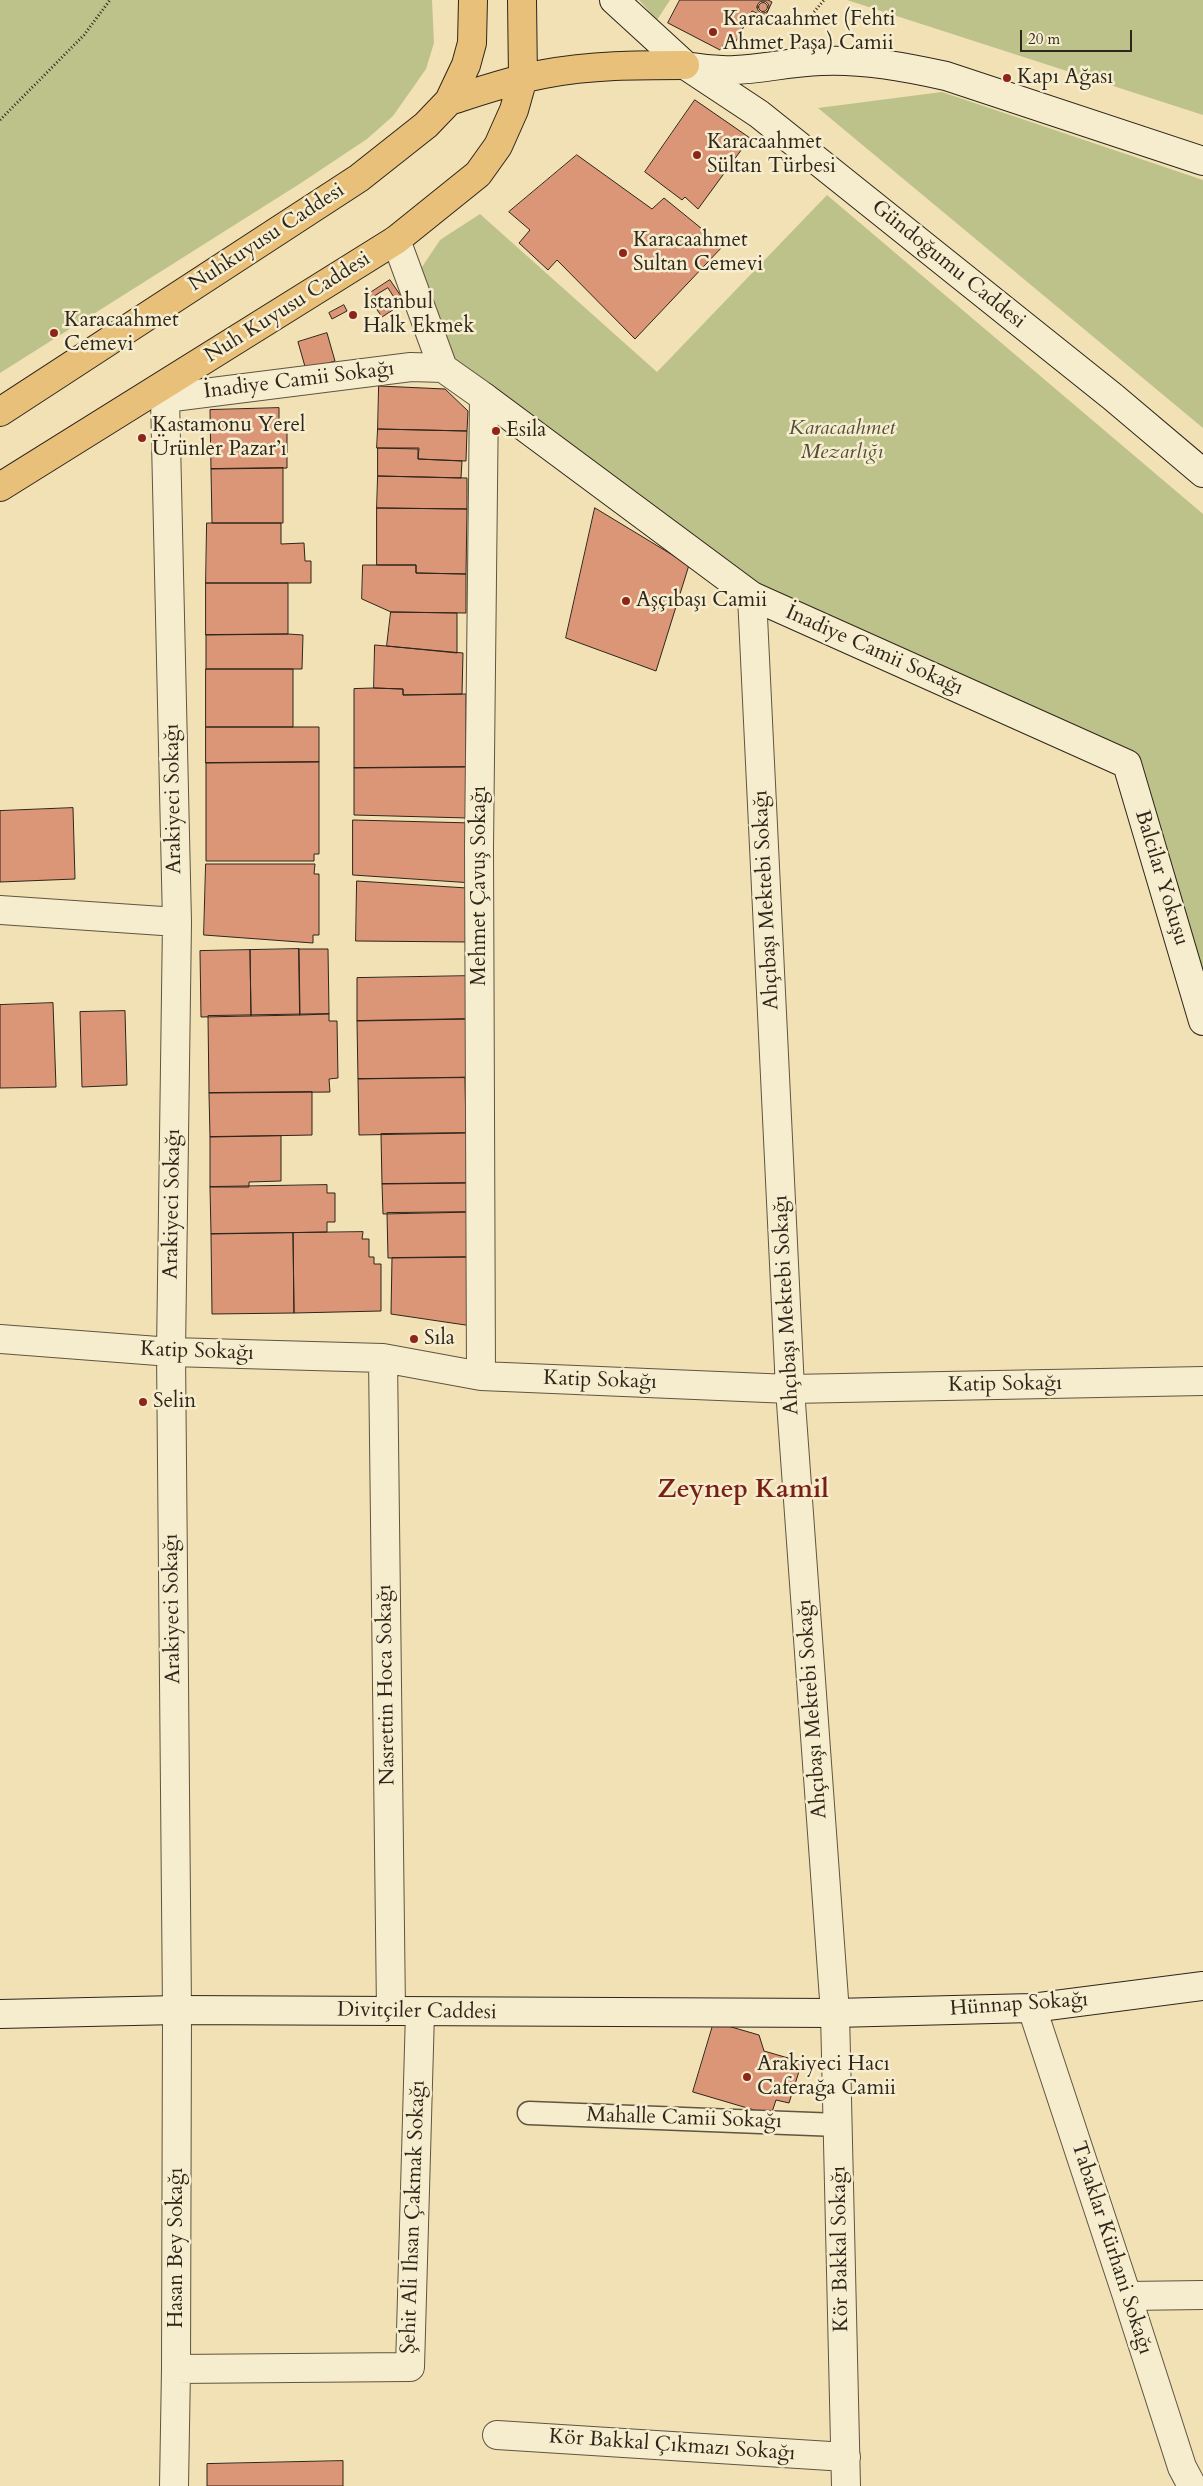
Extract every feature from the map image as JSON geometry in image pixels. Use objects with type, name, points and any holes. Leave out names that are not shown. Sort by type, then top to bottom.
[{"type":"main road","points":[[449,101],[468,58],[472,43],[473,0]]},
{"type":"main road","name":"Nuh Kuyusu Caddesi","points":[[0,487],[163,393],[396,240],[478,174],[498,146],[514,110],[523,78],[522,0]]},
{"type":"main road","points":[[449,101],[523,78],[565,70],[620,65],[685,65]]},
{"type":"main road","name":"Nuhkuyusu Caddesi","points":[[0,412],[359,178],[426,125],[449,101]]},
{"type":"street","name":"Gündoğumu Caddesi","points":[[614,0],[685,65],[759,114],[1113,397],[1203,473]]},
{"type":"street","points":[[685,65],[736,71],[821,61],[866,62],[907,67],[946,76],[1203,161]]},
{"type":"street","points":[[396,240],[443,368]]},
{"type":"street","name":"İnadiye Camii Sokağı","points":[[163,393],[411,367],[443,368],[752,596],[1127,764]]},
{"type":"street","name":"Arakiyeci Sokağı","points":[[163,393],[177,922],[171,1352],[177,2010]]},
{"type":"street","name":"Mehmet Çavuş Sokağı","points":[[480,1376],[479,847],[484,397]]},
{"type":"street","name":"Ahçıbaşı Mektebi Sokağı","points":[[752,596],[790,1389],[834,2013]]},
{"type":"street","name":"Balcilar Yokuşu","points":[[1127,764],[1203,1022]]},
{"type":"street","points":[[0,910],[177,922]]},
{"type":"street","name":"Katip Sokağı","points":[[0,1339],[171,1352],[383,1358],[480,1376],[790,1389],[1203,1381]]},
{"type":"street","name":"Nasrettin Hoca Sokağı","points":[[383,1358],[391,2011]]},
{"type":"street","name":"Hünnap Sokağı","points":[[834,2013],[1032,2008],[1203,1986]]},
{"type":"street","name":"Tabaklar Kürhani Sokağı","points":[[1032,2008],[1128,2296],[1182,2467],[1192,2486]]},
{"type":"street","name":"Divitçiler Caddesi","points":[[0,2014],[177,2010],[834,2013]]},
{"type":"street","name":"Hasan Bey Sokağı","points":[[174,2486],[177,2010]]},
{"type":"street","name":"Şehit Ali Ihsan Çakmak Sokağı","points":[[176,2369],[410,2367],[420,2012]]},
{"type":"street","name":"Kör Bakkal Sokağı","points":[[834,2013],[846,2486]]},
{"type":"street","points":[[1128,2296],[1203,2295]]},
{"type":"street","name":"Kör Bakkal Çıkmazı Sokağı","points":[[497,2435],[846,2457]]},
{"type":"lane","name":"Mahalle Camii Sokağı","points":[[529,2113],[838,2125]]},
{"type":"path","points":[[0,120],[84,35],[110,0]]},
{"type":"path","points":[[814,12],[824,0]]},
{"type":"green space","points":[[0,0],[432,0],[434,43],[426,69],[393,116],[367,139],[301,183],[0,373]]},
{"type":"green space","points":[[639,0],[670,0],[657,20]]},
{"type":"green space","points":[[847,0],[1203,0],[1203,115]]},
{"type":"green space","points":[[942,92],[1203,180],[1203,428],[818,108]]},
{"type":"green space","name":"Karacaahmet Mezarlığı","points":[[827,195],[1203,514],[1203,993],[1134,761],[759,600],[445,378],[420,270],[440,240],[480,214],[657,372]]},
{"type":"building","name":"Karacaahmet (Fehti Ahmet Paşa) Camii","points":[[680,0],[768,0],[772,2],[765,17],[752,11],[734,45],[726,41],[720,50],[668,23]]},
{"type":"building","points":[[761,1],[765,1],[769,7],[765,13],[761,13],[757,9],[757,5]]},
{"type":"building","points":[[763,2],[768,7],[763,12],[758,7]]},
{"type":"building","name":"Karacaahmet Sültan Türbesi","points":[[695,100],[750,138],[698,209],[685,197],[682,200],[645,172]]},
{"type":"building","name":"Karacaahmet Sultan Cemevi","points":[[577,155],[652,209],[664,198],[723,246],[635,339],[557,260],[548,270],[519,243],[530,230],[509,212]]},
{"type":"building","points":[[390,280],[405,302],[382,317],[367,295]],"holes":[[[388,288],[397,302],[384,310],[375,296]]]},
{"type":"building","points":[[344,305],[347,311],[332,319],[329,313]]},
{"type":"building","points":[[327,333],[335,361],[306,370],[298,342]]},
{"type":"building","points":[[379,386],[445,389],[468,411],[467,431],[378,429]]},
{"type":"building","points":[[279,408],[279,428],[287,429],[287,468],[211,469],[210,410]]},
{"type":"building","points":[[378,429],[467,431],[466,461],[418,459],[419,448],[377,448]]},
{"type":"building","points":[[378,448],[418,449],[418,459],[462,461],[461,478],[378,476]]},
{"type":"building","points":[[283,468],[283,523],[212,523],[211,469]]},
{"type":"building","points":[[378,476],[467,478],[467,509],[377,508]]},
{"type":"building","points":[[377,508],[467,509],[466,574],[416,573],[416,565],[377,565]]},
{"type":"building","name":"Aşçıbaşı Camii","points":[[595,508],[689,565],[656,671],[566,638]]},
{"type":"building","points":[[207,523],[281,523],[281,544],[304,543],[305,561],[311,561],[311,583],[206,583]]},
{"type":"building","points":[[363,565],[416,565],[416,573],[466,574],[466,613],[391,612],[362,599]]},
{"type":"building","points":[[206,583],[288,583],[288,634],[206,635]]},
{"type":"building","points":[[391,612],[457,613],[457,653],[387,646]]},
{"type":"building","points":[[206,635],[303,635],[302,669],[206,669]]},
{"type":"building","points":[[375,645],[463,653],[462,694],[403,695],[403,689],[374,688]]},
{"type":"building","points":[[206,669],[293,669],[293,727],[206,727]]},
{"type":"building","points":[[354,689],[403,689],[403,695],[466,694],[466,767],[354,768]]},
{"type":"building","points":[[206,727],[319,727],[319,762],[206,763]]},
{"type":"building","points":[[319,762],[319,854],[314,854],[314,861],[206,861],[206,763]]},
{"type":"building","points":[[468,767],[468,818],[354,815],[354,768]]},
{"type":"building","points":[[73,808],[75,879],[0,882],[0,811]]},
{"type":"building","points":[[353,820],[473,823],[473,883],[353,875]]},
{"type":"building","points":[[206,864],[315,864],[314,874],[319,874],[319,935],[313,935],[313,943],[204,935]]},
{"type":"building","points":[[357,881],[467,888],[467,942],[356,941]]},
{"type":"building","points":[[299,949],[328,949],[329,1014],[300,1015]]},
{"type":"building","points":[[299,949],[300,1015],[251,1016],[250,950]]},
{"type":"building","points":[[250,950],[251,1016],[201,1017],[200,951]]},
{"type":"building","points":[[472,976],[472,1019],[357,1021],[357,978]]},
{"type":"building","points":[[53,1003],[56,1087],[0,1088],[0,1005]]},
{"type":"building","points":[[125,1011],[127,1085],[82,1087],[80,1012]]},
{"type":"building","points":[[329,1014],[329,1021],[337,1021],[338,1078],[329,1079],[330,1092],[209,1093],[208,1016]]},
{"type":"building","points":[[472,1019],[473,1077],[358,1079],[357,1021]]},
{"type":"building","points":[[465,1078],[466,1133],[359,1135],[358,1079]]},
{"type":"building","points":[[312,1092],[312,1135],[210,1137],[209,1093]]},
{"type":"building","points":[[471,1133],[472,1183],[382,1184],[381,1134]]},
{"type":"building","points":[[281,1136],[281,1181],[249,1182],[249,1187],[210,1187],[210,1137]]},
{"type":"building","points":[[472,1183],[473,1212],[383,1214],[382,1184]]},
{"type":"building","points":[[327,1185],[327,1193],[335,1193],[335,1222],[327,1222],[327,1232],[211,1234],[210,1187]]},
{"type":"building","points":[[478,1212],[478,1257],[388,1258],[387,1213]]},
{"type":"building","points":[[363,1232],[362,1239],[369,1239],[369,1257],[374,1257],[374,1264],[381,1264],[381,1311],[294,1313],[293,1233]]},
{"type":"building","points":[[293,1233],[294,1313],[212,1314],[211,1234]]},
{"type":"building","points":[[478,1257],[479,1327],[391,1314],[392,1258]]},
{"type":"building","name":"Arakiyeci Hacı Caferağa Camii","points":[[714,2022],[759,2035],[764,2051],[802,2062],[789,2103],[776,2100],[771,2115],[693,2092]]},
{"type":"building","points":[[343,2461],[343,2486],[207,2486],[207,2464]]},
{"type":"place","name":"Karacaahmet (Fehti Ahmet Paşa) Camii","points":[[713,32]]},
{"type":"place","name":"Kapı Ağası","points":[[1007,78]]},
{"type":"place","name":"Karacaahmet Sültan Türbesi","points":[[697,155]]},
{"type":"place","name":"Karacaahmet Sultan Cemevi","points":[[623,253]]},
{"type":"place","name":"İstanbul Halk Ekmek","points":[[353,315]]},
{"type":"place","name":"Karacaahmet Cemevi","points":[[54,333]]},
{"type":"place","name":"Esila","points":[[496,431]]},
{"type":"place","name":"Kastamonu Yerel Ürünler Pazar’ı","points":[[142,438]]},
{"type":"place","name":"Aşçıbaşı Camii","points":[[626,601]]},
{"type":"place","name":"Sıla","points":[[414,1339]]},
{"type":"place","name":"Selin","points":[[143,1402]]},
{"type":"place","name":"Arakiyeci Hacı Caferağa Camii","points":[[747,2077]]},
{"type":"district","name":"Zeynep Kamil","points":[[743,1491]]}]
